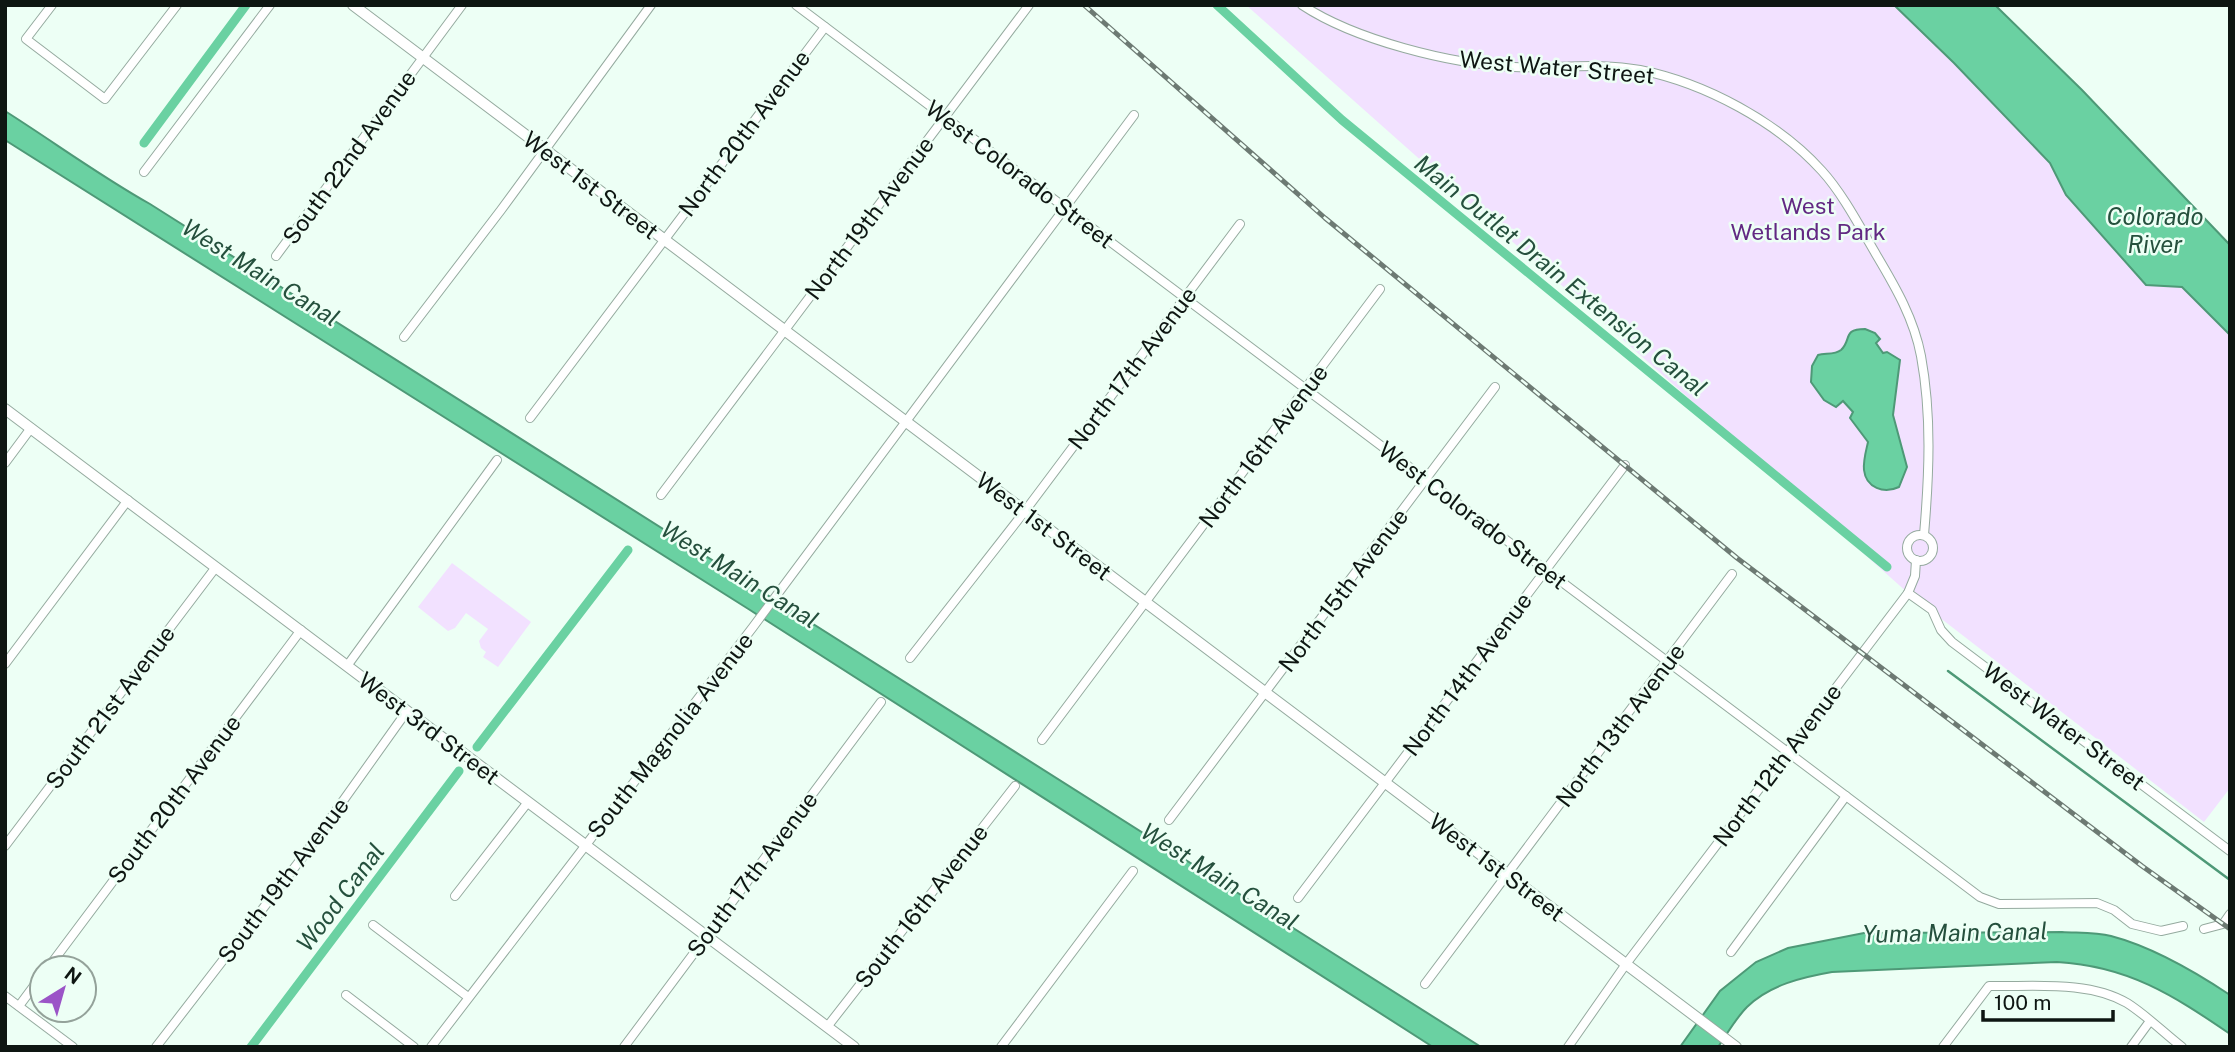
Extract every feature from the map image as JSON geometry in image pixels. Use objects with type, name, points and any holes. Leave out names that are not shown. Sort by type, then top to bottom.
[{"type":"main road","name":"West 1st Street","points":[[353,5],[1734,1046]]},
{"type":"main road","name":"West 3rd Street","points":[[5,409],[853,1047]]},
{"type":"street","points":[[52,5],[26,39],[105,99],[177,5]]},
{"type":"street","points":[[144,172],[270,5]]},
{"type":"street","name":"South 22nd Avenue","points":[[276,256],[462,5]]},
{"type":"street","points":[[404,337],[651,5]]},
{"type":"street","name":"West Colorado Street","points":[[796,5],[1980,897],[1999,904],[2097,903],[2114,910],[2132,924],[2161,931],[2183,926]]},
{"type":"street","name":"North 19th Avenue","points":[[783,330],[1029,5]]},
{"type":"street","name":"West Water Street","points":[[1303,5],[1319,16],[1385,43],[1447,58],[1512,67],[1575,66],[1638,70],[1684,81],[1721,98],[1796,146],[1824,173],[1859,226],[1903,300],[1917,339],[1928,406],[1929,478],[1924,536]]},
{"type":"street","name":"North 20th Avenue","points":[[663,239],[825,27]]},
{"type":"street","name":"South Magnolia Avenue","points":[[431,1047],[760,618],[1134,115]]},
{"type":"street","name":"North 17th Avenue","points":[[1025,511],[1240,224]]},
{"type":"street","points":[[530,418],[663,239]]},
{"type":"street","name":"North 16th Avenue","points":[[1144,601],[1380,289]]},
{"type":"street","points":[[661,495],[741,391],[783,330]]},
{"type":"street","name":"North 15th Avenue","points":[[1168,820],[1495,387]]},
{"type":"street","points":[[5,463],[31,428]]},
{"type":"street","points":[[347,666],[497,460]]},
{"type":"street","name":"North 14th Avenue","points":[[1298,898],[1625,465]]},
{"type":"street","points":[[5,664],[128,500]]},
{"type":"street","points":[[910,658],[1025,511]]},
{"type":"street","points":[[1924,536],[1931,541],[1932,554],[1925,560],[1916,560],[1909,555],[1908,542],[1913,537],[1924,536]]},
{"type":"street","name":"North 12th Avenue","points":[[1568,1047],[1626,964],[1908,593],[1915,576],[1916,560]]},
{"type":"street","name":"South 21st Avenue","points":[[5,846],[216,567]]},
{"type":"street","name":"North 13th Avenue","points":[[1425,984],[1732,574]]},
{"type":"street","name":"West Water Street","points":[[1908,593],[1932,610],[1941,630],[1952,642],[2230,851]]},
{"type":"street","points":[[1042,740],[1144,601]]},
{"type":"street","name":"South 20th Avenue","points":[[59,954],[301,631]]},
{"type":"street","name":"South 17th Avenue","points":[[624,1047],[881,702]]},
{"type":"street","name":"South 19th Avenue","points":[[156,1047],[308,850],[407,711]]},
{"type":"street","name":"South 16th Avenue","points":[[827,1027],[1016,786]]},
{"type":"street","points":[[1731,952],[1846,796]]},
{"type":"street","points":[[455,896],[528,802]]},
{"type":"street","points":[[1001,1047],[1133,871]]},
{"type":"street","points":[[2204,929],[2223,924],[2230,914]]},
{"type":"street","points":[[373,925],[468,997]]},
{"type":"street","points":[[1943,1047],[1989,986],[2069,988],[2103,993],[2126,1003],[2182,1047]]},
{"type":"street","points":[[19,1006],[28,994]]},
{"type":"street","points":[[346,995],[414,1047]]},
{"type":"street","points":[[5,996],[73,1047]]},
{"type":"street","points":[[2131,1047],[2150,1021]]},
{"type":"green space","name":"West Wetlands Park","points":[[1246,5],[1894,5],[2050,163],[2066,195],[2073,202],[2182,287],[2230,335],[2230,788],[2204,822],[1908,593]]},
{"type":"green space","points":[[452,563],[531,622],[498,667],[483,657],[486,652],[479,641],[488,629],[466,613],[455,628],[448,631],[418,607]]},
{"type":"water","name":"Colorado River","points":[[1894,5],[1995,5],[2082,90],[2230,245],[2230,335],[2182,287],[2146,285],[2066,195],[2050,163]]},
{"type":"water","points":[[5,111],[113,182],[1481,1047],[1433,1047],[750,610],[5,140]]},
{"type":"water","points":[[1865,329],[1875,333],[1880,339],[1876,343],[1883,353],[1887,352],[1900,360],[1893,415],[1907,467],[1899,487],[1887,490],[1872,485],[1865,476],[1868,442],[1850,418],[1853,412],[1843,401],[1836,407],[1824,400],[1811,382],[1812,366],[1818,355],[1839,352],[1850,333]]},
{"type":"water","points":[[1864,933],[2099,934],[2127,941],[2158,953],[2202,977],[2230,995],[2230,1034],[2169,995],[2128,976],[2106,969],[2057,962],[1832,972],[1810,976],[1787,983],[1756,999],[1739,1016],[1718,1047],[1680,1047],[1720,991],[1756,962],[1788,948]]},
{"type":"waterway","points":[[144,143],[246,5]]},
{"type":"waterway","name":"Main Outlet Drain Extension Canal","points":[[1217,5],[1342,120],[1887,567]]},
{"type":"waterway","name":"Wood Canal","points":[[477,747],[628,550]]},
{"type":"waterway","name":"Main Outlet Drain Extension Canal","points":[[1948,671],[2230,880]]},
{"type":"waterway","name":"Wood Canal","points":[[251,1047],[459,771]]},
{"type":"railway","points":[[1084,5],[1325,218],[1737,558],[2142,866],[2230,929]]},
{"type":"water label","name":"West Main Canal","points":[[261,272]]},
{"type":"water label","name":"West Main Canal","points":[[740,574]]},
{"type":"water label","name":"West Main Canal","points":[[1220,876]]},
{"type":"water label","name":"Yuma Main Canal","points":[[1955,932]]}]
